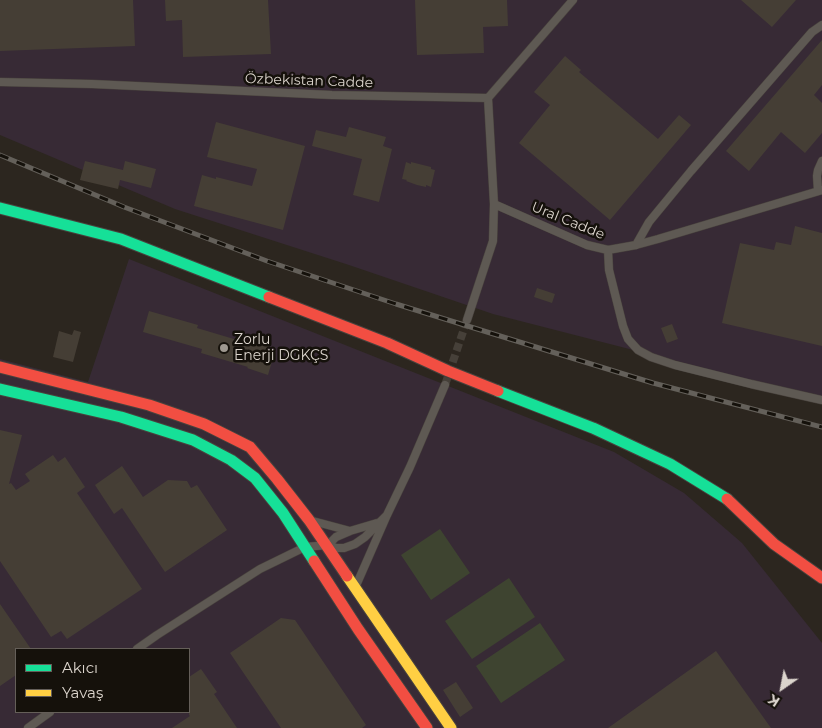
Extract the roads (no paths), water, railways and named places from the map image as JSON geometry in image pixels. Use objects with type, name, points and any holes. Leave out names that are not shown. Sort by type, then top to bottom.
[{"type":"street","points":[[467,320],[493,241],[494,204],[488,98],[573,0]]},
{"type":"street","points":[[636,245],[649,222],[691,171],[812,32],[822,24]]},
{"type":"street","name":"Özbekistan Cadde","points":[[0,82],[92,84],[332,95],[488,98]]},
{"type":"street","points":[[820,190],[817,176],[822,161]]},
{"type":"street","name":"Ural Cadde","points":[[494,204],[587,245],[608,250],[658,239],[820,190]]},
{"type":"street","points":[[0,208],[121,239],[387,343],[448,371],[593,428],[670,464],[725,498],[774,544],[822,578]]},
{"type":"street","points":[[608,250],[609,270],[623,326],[628,339],[638,350],[651,357],[675,365],[822,400]]},
{"type":"street","points":[[0,367],[149,405],[204,424],[250,447],[327,545],[451,728]]},
{"type":"street","points":[[355,588],[445,386]]},
{"type":"street","points":[[0,388],[121,418],[193,440],[231,460],[255,478],[283,513],[426,728]]},
{"type":"street","points":[[138,648],[157,634],[260,569],[306,547],[327,545],[344,548],[355,544],[372,531],[377,523],[387,515]]},
{"type":"street","points":[[309,520],[350,531]]},
{"type":"street","points":[[327,545],[336,537],[377,523]]},
{"type":"street","points":[[28,728],[49,713]]},
{"type":"tunnel","points":[[445,385],[467,320]]},
{"type":"railway","points":[[0,155],[124,207],[267,261],[396,304],[653,383],[822,427]]},
{"type":"place","name":"Zorlu Enerji DGKÇS","points":[[224,348]]}]
